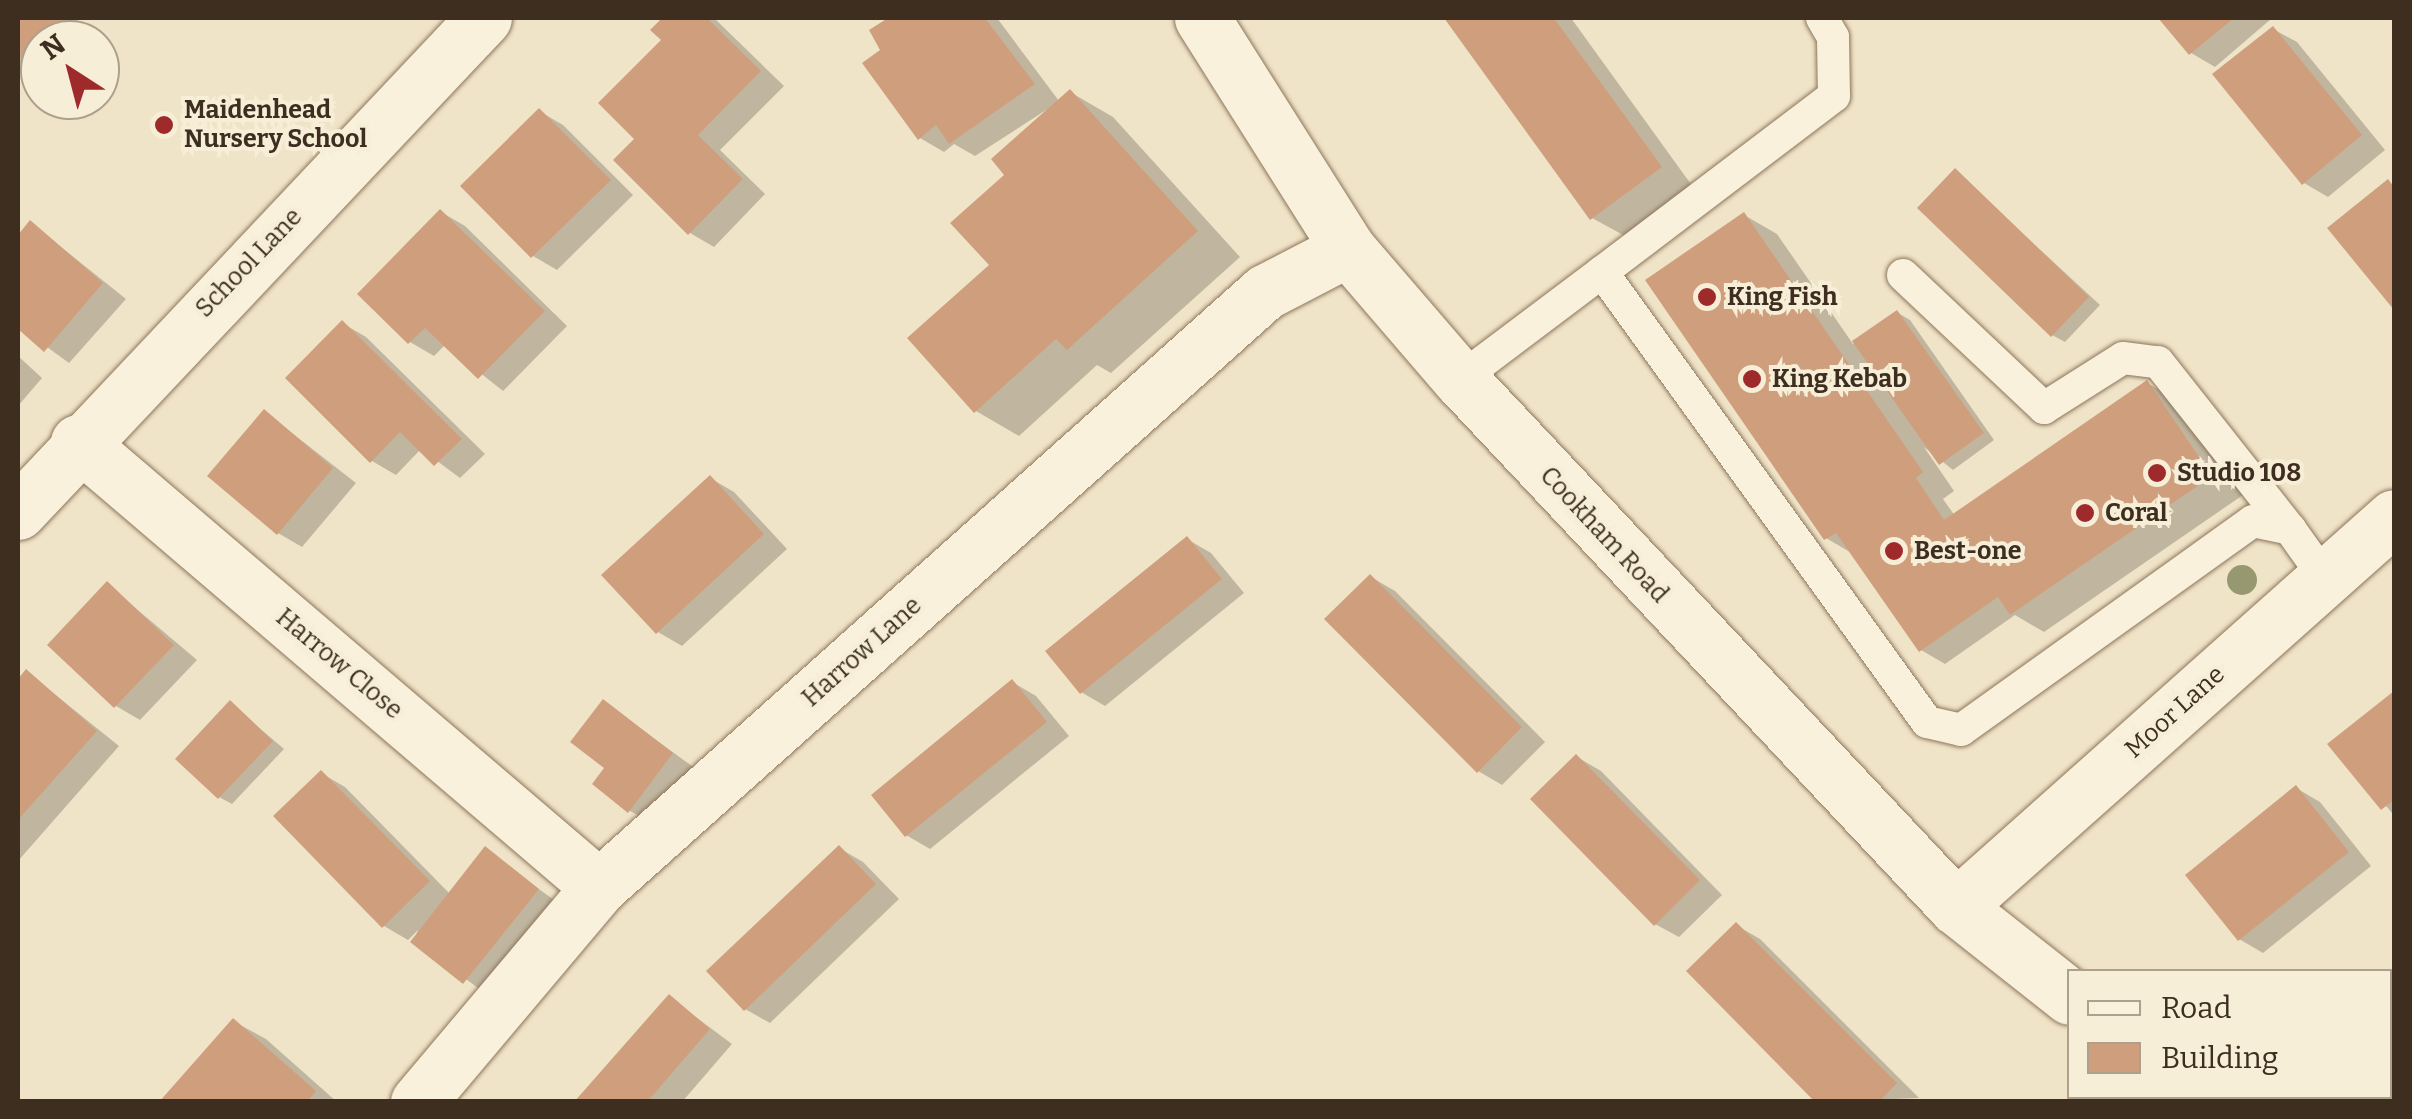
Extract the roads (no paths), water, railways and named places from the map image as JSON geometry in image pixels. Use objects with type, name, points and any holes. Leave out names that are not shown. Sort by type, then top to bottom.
[{"type":"street","name":"School Lane","points":[[18,512],[78,442],[484,18]]},
{"type":"street","name":"Cookham Road","points":[[1202,18],[1348,248],[1460,379],[1956,907],[2067,994]]},
{"type":"street","name":"Harrow Lane","points":[[418,1102],[599,887],[1265,292],[1348,248]]},
{"type":"street","name":"Harrow Close","points":[[78,442],[599,887]]},
{"type":"street","name":"Moor Lane","points":[[1956,907],[2394,517]]},
{"type":"lane","points":[[1460,379],[1834,96],[1833,37],[1822,18]]},
{"type":"lane","points":[[1602,272],[1927,722],[1961,730],[2253,521],[2290,530]]},
{"type":"lane","points":[[1903,275],[2044,408],[2123,358],[2158,362],[2325,578]]},
{"type":"place","name":"Maidenhead Nursery School","points":[[164,125]]},
{"type":"place","name":"King Fish","points":[[1707,297]]},
{"type":"place","name":"King Kebab","points":[[1752,379]]},
{"type":"place","name":"Studio 108","points":[[2157,473]]},
{"type":"place","name":"Coral","points":[[2085,513]]},
{"type":"place","name":"Best-one","points":[[1894,551]]}]
